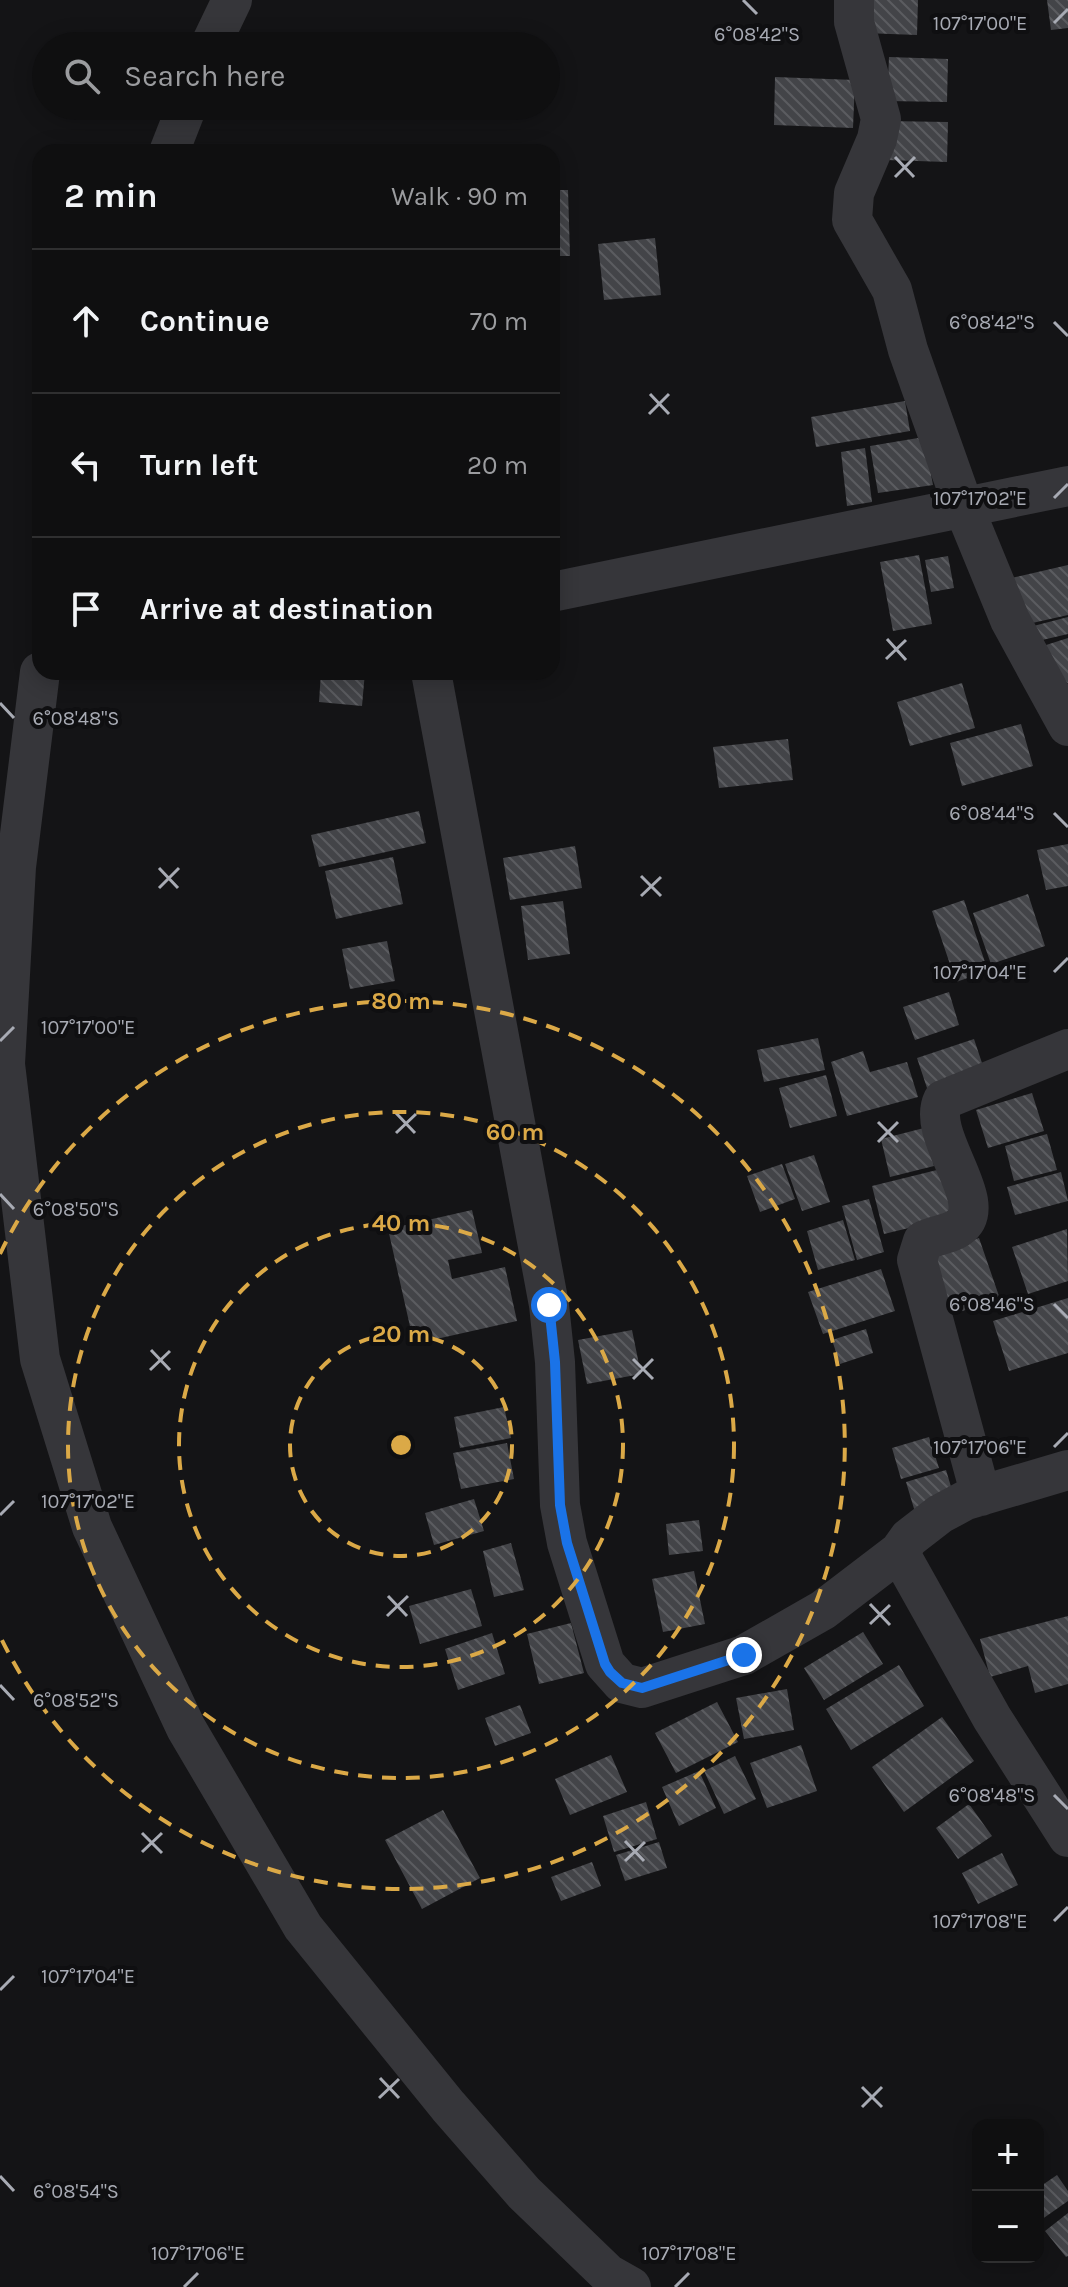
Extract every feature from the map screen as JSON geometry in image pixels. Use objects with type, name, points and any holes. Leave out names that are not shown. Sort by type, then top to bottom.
[{"type":"street","points":[[217,32],[232,0]]},
{"type":"street","points":[[854,0],[854,22],[881,119],[877,139],[854,193],[852,220],[892,290],[908,350],[964,508],[1010,620],[1068,726]]},
{"type":"street","points":[[172,144],[182,120]]},
{"type":"street","points":[[560,590],[1068,486]]},
{"type":"street","points":[[39,680],[16,867],[5,1064],[40,1359],[92,1527],[186,1728],[303,1927],[448,2106],[524,2193],[608,2274],[631,2287]]},
{"type":"street","points":[[432,680],[549,1305],[555,1362],[560,1505],[567,1543],[610,1672],[622,1683],[642,1688],[744,1655],[823,1610],[899,1552],[909,1538],[940,1514],[966,1500],[1068,1470]]},
{"type":"street","points":[[981,1496],[917,1260],[923,1241],[959,1228],[969,1218],[970,1203],[939,1124],[939,1108],[943,1100],[1068,1049]]},
{"type":"street","points":[[899,1552],[992,1718],[1068,1837]]},
{"type":"building","points":[[865,0],[918,0],[917,35],[864,33]]},
{"type":"building","points":[[1047,0],[1068,0],[1068,28],[1051,30]]},
{"type":"building","points":[[889,57],[948,59],[947,102],[887,101]]},
{"type":"building","points":[[775,77],[855,80],[853,128],[774,125]]},
{"type":"building","points":[[887,121],[948,122],[947,162],[886,160]]},
{"type":"building","points":[[560,190],[568,190],[570,256],[560,256]]},
{"type":"building","points":[[655,238],[661,295],[604,300],[598,244]]},
{"type":"building","points":[[905,401],[910,431],[816,447],[811,417]]},
{"type":"building","points":[[924,437],[933,485],[878,493],[870,446]]},
{"type":"building","points":[[865,448],[872,502],[847,506],[841,452]]},
{"type":"building","points":[[919,555],[932,624],[893,631],[880,562]]},
{"type":"building","points":[[948,556],[954,588],[931,592],[925,560]]},
{"type":"building","points":[[1068,565],[1068,615],[1019,626],[1007,579]]},
{"type":"building","points":[[1068,617],[1068,634],[1025,644],[1022,629]]},
{"type":"building","points":[[1068,638],[1068,683],[1055,687],[1043,646]]},
{"type":"building","points":[[320,680],[364,680],[362,706],[319,702]]},
{"type":"building","points":[[962,683],[975,728],[910,746],[897,702]]},
{"type":"building","points":[[1021,724],[1033,766],[962,786],[950,743]]},
{"type":"building","points":[[788,739],[793,780],[719,788],[713,747]]},
{"type":"building","points":[[419,811],[426,843],[319,867],[311,835]]},
{"type":"building","points":[[1068,844],[1068,886],[1046,890],[1037,850]]},
{"type":"building","points":[[575,846],[582,888],[510,900],[503,858]]},
{"type":"building","points":[[393,857],[403,904],[336,919],[325,871]]},
{"type":"building","points":[[1028,894],[1045,946],[991,964],[973,913]]},
{"type":"building","points":[[964,900],[988,971],[956,982],[932,911]]},
{"type":"building","points":[[563,901],[570,954],[528,960],[521,906]]},
{"type":"building","points":[[387,941],[395,981],[350,989],[342,949]]},
{"type":"building","points":[[949,992],[959,1025],[915,1040],[903,1007]]},
{"type":"building","points":[[818,1038],[825,1070],[764,1082],[757,1050]]},
{"type":"building","points":[[974,1039],[986,1075],[929,1094],[917,1058]]},
{"type":"building","points":[[863,1051],[870,1072],[907,1062],[918,1097],[847,1116],[831,1062]]},
{"type":"building","points":[[826,1075],[837,1116],[790,1128],[779,1088]]},
{"type":"building","points":[[1032,1093],[1044,1131],[988,1148],[976,1110]]},
{"type":"building","points":[[924,1128],[934,1166],[890,1177],[881,1139]]},
{"type":"building","points":[[1047,1134],[1057,1170],[1014,1181],[1005,1146]]},
{"type":"building","points":[[814,1155],[830,1202],[802,1211],[785,1164]]},
{"type":"building","points":[[782,1164],[795,1199],[760,1212],[747,1176]]},
{"type":"building","points":[[941,1169],[954,1217],[884,1234],[872,1186]]},
{"type":"building","points":[[1061,1172],[1068,1201],[1015,1215],[1007,1187]]},
{"type":"building","points":[[869,1199],[884,1252],[857,1260],[842,1206]]},
{"type":"building","points":[[472,1210],[482,1253],[448,1260],[452,1279],[505,1267],[517,1321],[414,1344],[388,1229]]},
{"type":"building","points":[[843,1220],[855,1260],[818,1270],[807,1231]]},
{"type":"building","points":[[1067,1229],[1068,1281],[1028,1294],[1012,1247]]},
{"type":"building","points":[[979,1238],[1000,1299],[953,1314],[932,1254]]},
{"type":"building","points":[[881,1269],[895,1311],[823,1334],[808,1292]]},
{"type":"building","points":[[1068,1298],[1068,1353],[1009,1371],[993,1321]]},
{"type":"building","points":[[866,1329],[873,1353],[840,1364],[832,1340]]},
{"type":"building","points":[[632,1330],[641,1374],[587,1384],[578,1340]]},
{"type":"building","points":[[504,1407],[511,1438],[460,1448],[454,1417]]},
{"type":"building","points":[[929,1437],[939,1468],[901,1479],[892,1448]]},
{"type":"building","points":[[507,1443],[514,1479],[461,1489],[453,1453]]},
{"type":"building","points":[[946,1470],[955,1500],[915,1512],[906,1482]]},
{"type":"building","points":[[474,1499],[484,1531],[434,1545],[425,1513]]},
{"type":"building","points":[[699,1520],[703,1551],[669,1555],[666,1524]]},
{"type":"building","points":[[511,1543],[524,1590],[494,1597],[483,1551]]},
{"type":"building","points":[[694,1571],[705,1624],[663,1632],[652,1579]]},
{"type":"building","points":[[471,1589],[482,1626],[420,1644],[409,1606]]},
{"type":"building","points":[[1068,1616],[1068,1684],[1035,1693],[1028,1666],[990,1677],[980,1639]]},
{"type":"building","points":[[571,1623],[584,1673],[539,1684],[527,1634]]},
{"type":"building","points":[[863,1632],[883,1664],[824,1700],[804,1668]]},
{"type":"building","points":[[492,1633],[505,1674],[458,1690],[445,1649]]},
{"type":"building","points":[[899,1665],[924,1706],[851,1750],[826,1709]]},
{"type":"building","points":[[787,1689],[794,1730],[744,1739],[736,1698]]},
{"type":"building","points":[[717,1702],[738,1742],[676,1773],[655,1733]]},
{"type":"building","points":[[520,1705],[531,1733],[495,1746],[485,1718]]},
{"type":"building","points":[[942,1717],[974,1761],[904,1812],[872,1767]]},
{"type":"building","points":[[801,1745],[817,1791],[767,1808],[750,1763]]},
{"type":"building","points":[[611,1755],[627,1792],[570,1815],[555,1779]]},
{"type":"building","points":[[735,1756],[756,1799],[724,1814],[704,1771]]},
{"type":"building","points":[[699,1771],[716,1808],[679,1826],[662,1787]]},
{"type":"building","points":[[646,1802],[657,1839],[614,1852],[603,1816]]},
{"type":"building","points":[[969,1804],[992,1836],[958,1859],[936,1828]]},
{"type":"building","points":[[443,1810],[480,1878],[422,1909],[385,1840]]},
{"type":"building","points":[[659,1842],[667,1868],[625,1881],[616,1855]]},
{"type":"building","points":[[1002,1853],[1018,1885],[978,1904],[962,1873]]},
{"type":"building","points":[[592,1862],[601,1886],[561,1901],[551,1877]]},
{"type":"building","points":[[1057,2175],[1068,2191],[1068,2201],[1044,2218],[1044,2191],[1044,2184]]},
{"type":"building","points":[[1068,2213],[1068,2256],[1066,2257],[1045,2231]]},
{"type":"route","points":[[549,1305],[555,1362],[560,1505],[567,1543],[605,1664],[622,1683],[642,1688],[744,1655]]}]
